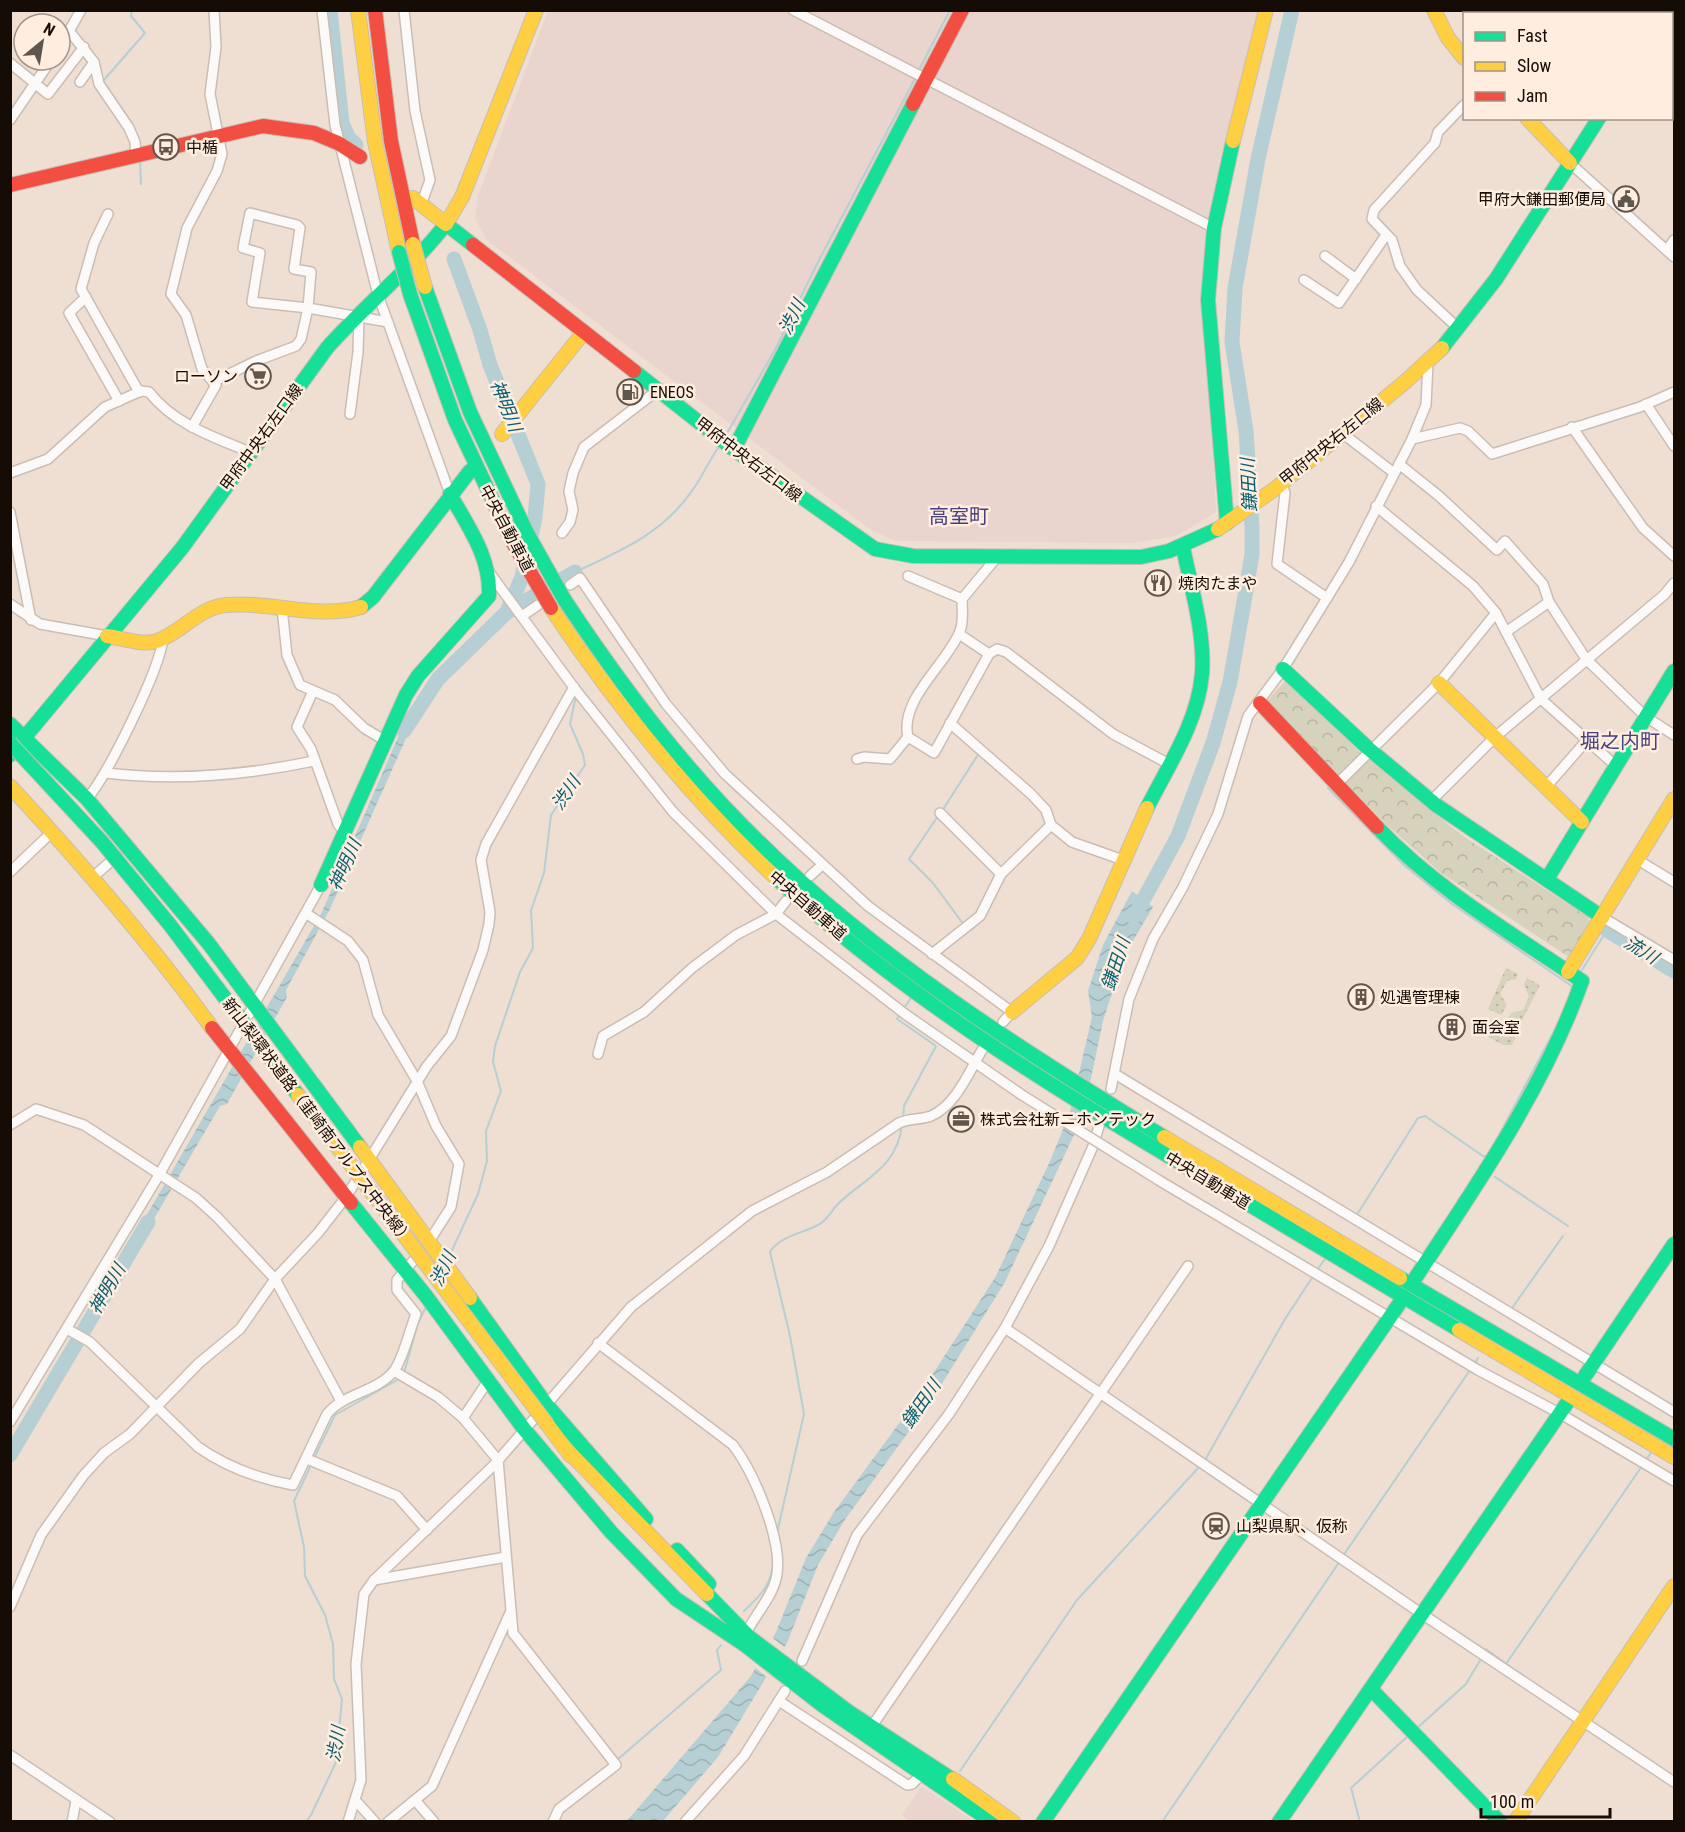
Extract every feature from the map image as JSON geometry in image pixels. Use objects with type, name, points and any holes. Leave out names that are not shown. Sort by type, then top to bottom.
[{"type":"main road","name":"中央自動車道","points":[[358,10],[375,142],[399,252],[410,294],[443,393],[466,447],[544,607],[648,742],[733,836],[778,880],[879,964],[1100,1118],[1674,1456]]},
{"type":"main road","name":"中央自動車道","points":[[375,10],[391,141],[413,244],[452,366],[481,439],[527,533],[564,599],[622,685],[659,732],[735,818],[787,868],[886,952],[1065,1075],[1107,1094],[1399,1278],[1674,1439]]},
{"type":"main road","points":[[417,202],[446,225],[462,198],[536,10]]},
{"type":"main road","points":[[732,448],[924,78],[962,10]]},
{"type":"main road","points":[[1227,523],[1208,300],[1214,228],[1237,121],[1266,10]]},
{"type":"main road","points":[[1434,10],[1448,38],[1463,57]]},
{"type":"main road","points":[[1529,120],[1570,163]]},
{"type":"main road","name":"甲府中央右左口線","points":[[10,755],[182,548],[327,348],[429,246],[446,225],[732,448],[842,528],[875,549],[902,556],[1156,556],[1183,547],[1242,514],[1428,363],[1459,329],[1598,120]]},
{"type":"main road","points":[[10,185],[136,157],[244,128],[283,126],[311,131],[342,143],[360,157]]},
{"type":"main road","points":[[502,434],[584,332]]},
{"type":"main road","points":[[107,636],[150,643],[163,638],[215,607],[241,604],[331,613],[360,608],[373,597],[450,494],[470,471]]},
{"type":"main road","points":[[321,885],[406,695],[418,676],[489,596],[492,582],[489,572],[450,494]]},
{"type":"main road","points":[[1007,1017],[1077,958],[1089,939],[1143,814],[1169,764],[1191,713],[1202,674],[1202,658],[1183,547]]},
{"type":"main road","points":[[1283,669],[1371,752],[1460,824],[1602,917]]},
{"type":"main road","points":[[1547,879],[1674,671]]},
{"type":"main road","points":[[1439,683],[1582,822]]},
{"type":"main road","points":[[1260,703],[1395,846],[1446,889],[1575,976]]},
{"type":"main road","points":[[10,724],[87,799],[127,846],[257,1008],[371,1161],[546,1404],[591,1459],[749,1636],[891,1740],[961,1785]]},
{"type":"main road","name":"新山梨環状道路（韮崎南アルプス中央線）","points":[[10,743],[63,799],[170,925],[604,1499],[679,1580],[749,1636]]},
{"type":"main road","name":"新山梨環状道路（韮崎南アルプス中央線）","points":[[10,755],[63,799]]},
{"type":"main road","points":[[10,786],[94,876],[164,961],[232,1054],[405,1270],[524,1429],[610,1532],[661,1584],[693,1611],[749,1636]]},
{"type":"main road","points":[[1416,1277],[1497,1155],[1568,1020],[1575,976],[1602,917],[1673,804]]},
{"type":"main road","points":[[1585,1376],[1674,1244]]},
{"type":"main road","points":[[1043,1821],[1399,1304]]},
{"type":"main road","points":[[1280,1821],[1563,1408]]},
{"type":"main road","points":[[1515,1821],[1674,1586]]},
{"type":"main road","points":[[789,1666],[1013,1821]]},
{"type":"main road","points":[[789,1666],[922,1774],[992,1821]]},
{"type":"main road","points":[[1371,1689],[1500,1821]]},
{"type":"street","points":[[72,28],[81,10]]},
{"type":"street","points":[[192,427],[216,385],[202,369],[196,356],[194,334],[186,315],[171,294],[187,228],[222,154],[210,94],[216,47],[214,10]]},
{"type":"street","points":[[322,10],[335,125],[342,143],[378,295],[450,494]]},
{"type":"street","points":[[404,10],[415,111],[430,180],[417,202]]},
{"type":"street","points":[[793,10],[1214,228]]},
{"type":"street","points":[[72,34],[94,62],[99,84],[129,128],[135,142],[136,157]]},
{"type":"street","points":[[10,63],[34,85],[48,94],[84,47]]},
{"type":"street","points":[[80,82],[94,62]]},
{"type":"street","points":[[10,120],[43,72]]},
{"type":"street","points":[[1459,329],[1417,290],[1400,266],[1392,240],[1372,219],[1374,210],[1435,143],[1438,132],[1463,106]]},
{"type":"street","points":[[1570,163],[1671,254],[1674,240]]},
{"type":"street","points":[[213,382],[255,361],[296,346],[301,339],[308,308],[311,272],[294,269],[300,228],[297,225],[250,213],[243,248],[260,253],[252,302],[308,308],[388,322]]},
{"type":"street","points":[[108,214],[86,264],[81,290],[139,392]]},
{"type":"street","points":[[1304,280],[1339,303],[1386,235]]},
{"type":"street","points":[[1325,256],[1356,279]]},
{"type":"street","points":[[86,297],[69,313],[119,401]]},
{"type":"street","points":[[350,414],[358,352],[356,317]]},
{"type":"street","points":[[1107,1094],[1115,1074],[1129,999],[1143,964],[1218,814],[1248,716],[1260,703],[1283,669],[1349,562],[1412,439],[1426,405],[1428,363]]},
{"type":"street","points":[[562,533],[570,522],[573,510],[569,491],[573,473],[584,447],[658,390]]},
{"type":"street","points":[[10,473],[48,459],[71,435],[105,407],[139,392],[149,392],[162,408],[192,427],[250,453]]},
{"type":"street","points":[[1412,439],[1460,428],[1468,431],[1492,453],[1646,404],[1674,392]]},
{"type":"street","points":[[1646,404],[1674,446]]},
{"type":"street","points":[[1572,427],[1643,528],[1674,556]]},
{"type":"street","points":[[1342,433],[1438,496],[1497,550],[1505,541],[1543,584],[1549,602],[1586,659],[1646,717],[1674,735]]},
{"type":"street","points":[[1281,482],[1285,493],[1277,564],[1327,598]]},
{"type":"street","points":[[1376,506],[1473,586],[1496,613],[1541,699],[1616,766]]},
{"type":"street","points":[[10,512],[31,620]]},
{"type":"street","points":[[997,557],[962,599],[963,624],[959,634],[923,685],[905,726],[908,737],[934,753],[989,654],[997,649],[1006,651],[1113,734],[1169,764]]},
{"type":"street","points":[[489,572],[574,688],[673,812],[776,914],[902,1012],[1022,1095],[1160,1181],[1478,1370],[1563,1408],[1674,1481]]},
{"type":"street","points":[[908,576],[962,599]]},
{"type":"street","points":[[570,585],[580,578],[666,704],[725,774],[868,906],[936,957],[1007,1017]]},
{"type":"street","points":[[1431,801],[1494,737],[1664,595],[1674,583]]},
{"type":"street","points":[[1506,632],[1549,602]]},
{"type":"street","points":[[10,604],[31,620],[50,628],[107,636]]},
{"type":"street","points":[[521,614],[544,607]]},
{"type":"street","points":[[282,608],[287,655],[293,674],[300,685],[335,700],[364,728],[384,740]]},
{"type":"street","points":[[1337,784],[1439,683],[1496,613]]},
{"type":"street","points":[[959,634],[989,654]]},
{"type":"street","points":[[87,799],[106,773],[145,689],[163,638]]},
{"type":"street","points":[[10,1607],[30,1556],[57,1512],[104,1453],[130,1434],[199,1363],[240,1329],[275,1279],[318,1233],[346,1197],[371,1161],[417,1081],[451,1036],[483,950],[490,912],[481,860],[486,844],[574,688]]},
{"type":"street","points":[[313,691],[297,727],[311,749],[338,824],[344,832]]},
{"type":"street","points":[[950,723],[1031,794],[1046,810],[1051,825],[1072,842],[1123,860]]},
{"type":"street","points":[[857,759],[864,757],[890,759],[908,737]]},
{"type":"street","points":[[1546,787],[1587,740]]},
{"type":"street","points":[[106,773],[141,777],[265,771],[314,761]]},
{"type":"street","points":[[940,813],[1001,874]]},
{"type":"street","points":[[936,957],[980,916],[1001,874],[1051,825]]},
{"type":"street","points":[[10,872],[53,831]]},
{"type":"street","points":[[94,876],[127,846]]},
{"type":"street","points":[[1638,860],[1674,882]]},
{"type":"street","points":[[810,876],[822,865]]},
{"type":"street","points":[[10,1422],[69,1330],[232,1054],[309,916],[321,885]]},
{"type":"street","points":[[598,1054],[603,1036],[644,1012],[692,968],[736,935],[776,914],[786,901]]},
{"type":"street","points":[[69,1330],[88,1341],[198,1447],[213,1457],[272,1481],[293,1485],[308,1459],[327,1414],[341,1401],[372,1386],[393,1371],[416,1314],[397,1290],[397,1280],[429,1241],[451,1207],[459,1164],[436,1126],[417,1081],[378,1015],[363,960],[348,941],[309,916]]},
{"type":"street","points":[[1602,917],[1674,960]]},
{"type":"street","points":[[348,1821],[361,1780],[357,1664],[364,1594],[374,1580],[498,1460],[597,1343],[631,1307],[752,1211],[827,1172],[903,1121],[929,1117],[946,1105],[982,1050]]},
{"type":"street","points":[[1115,1074],[1674,1412]]},
{"type":"street","points":[[10,1125],[36,1109],[73,1120],[178,1186],[218,1217],[275,1279],[341,1401]]},
{"type":"street","points":[[789,1666],[857,1535],[949,1414],[1005,1328],[1049,1245],[1095,1140],[1100,1118]]},
{"type":"street","points":[[874,1723],[1188,1266]]},
{"type":"street","points":[[1005,1328],[1422,1614],[1674,1782]]},
{"type":"street","points":[[597,1343],[733,1445],[748,1466],[770,1522],[776,1579],[749,1636]]},
{"type":"street","points":[[393,1371],[438,1397],[464,1418],[498,1460],[513,1633],[614,1763],[559,1809],[553,1821]]},
{"type":"street","points":[[464,1418],[488,1381]]},
{"type":"street","points":[[308,1459],[397,1496],[427,1530]]},
{"type":"street","points":[[374,1580],[506,1557]]},
{"type":"street","points":[[388,1821],[432,1786],[510,1611]]},
{"type":"street","points":[[685,1821],[744,1756],[785,1690]]},
{"type":"street","points":[[779,1701],[908,1785],[922,1774]]},
{"type":"street","points":[[10,1755],[76,1801],[110,1821]]},
{"type":"street","points":[[415,1800],[435,1821]]},
{"type":"street","points":[[72,1821],[76,1801]]},
{"type":"street","points":[[356,1801],[375,1821]]},
{"type":"shaded area","points":[[548,11],[1259,11],[1213,208],[1210,386],[1216,512],[1176,536],[1132,543],[896,541],[871,530],[487,240],[475,218],[478,196]]},
{"type":"shaded area","points":[[922,1786],[973,1821],[908,1821],[902,1815]]},
{"type":"green space","points":[[1286,680],[1359,751],[1463,836],[1588,917],[1590,923],[1569,957],[1441,873],[1386,824],[1267,701]]},
{"type":"green space","points":[[1506,968],[1518,974],[1516,979],[1507,981],[1500,994],[1507,1005],[1501,1015],[1488,1009]]},
{"type":"green space","points":[[1527,978],[1540,985],[1520,1024],[1509,1019],[1511,1013],[1523,1010],[1529,997],[1524,984]]},
{"type":"green space","points":[[1487,1018],[1513,1032],[1516,1036],[1512,1045],[1504,1045],[1480,1033],[1479,1024]]},
{"type":"water","points":[[409,712],[416,716],[330,909],[286,990],[287,997],[227,1104],[220,1106],[141,1241],[134,1237],[322,912]]},
{"type":"water","points":[[1132,891],[1153,907],[1124,956],[1103,1021],[1091,1078],[1074,1135],[1005,1282],[933,1398],[844,1521],[818,1565],[787,1643],[718,1757],[663,1821],[626,1822],[751,1676],[776,1632],[806,1558],[834,1512],[914,1403],[996,1276],[1051,1159],[1070,1112],[1092,1017],[1088,991],[1103,945]]},
{"type":"pier","points":[[770,1636],[787,1649],[769,1679],[753,1666]]},
{"type":"waterway","points":[[132,10],[131,16],[145,33],[103,81],[133,125],[140,149]]},
{"type":"waterway","name":"神明川","points":[[330,10],[342,123],[348,137],[356,145]]},
{"type":"waterway","name":"渋川","points":[[918,72],[950,10]]},
{"type":"waterway","name":"鎌田川","points":[[1134,917],[1178,836],[1213,743],[1230,682],[1245,596],[1252,554],[1252,527],[1246,431],[1232,342],[1235,288],[1258,159],[1292,10]]},
{"type":"waterway","name":"渋川","points":[[726,435],[775,350],[817,264],[916,77]]},
{"type":"waterway","points":[[140,160],[141,184]]},
{"type":"waterway","name":"神明川","points":[[404,731],[438,679],[507,612],[522,577],[535,518],[538,484],[490,365],[454,259]]},
{"type":"waterway","name":"渋川","points":[[575,572],[625,548],[669,517],[694,488],[720,445]]},
{"type":"waterway","points":[[507,612],[575,572]]},
{"type":"waterway","name":"渋川","points":[[448,1259],[478,1194],[487,1161],[486,1131],[501,1091],[493,1062],[495,1046],[520,972],[533,948],[531,910],[544,873],[551,815],[585,765],[583,754],[570,724],[576,696]]},
{"type":"waterway","points":[[942,811],[979,753]]},
{"type":"waterway","points":[[1328,788],[1405,866],[1452,904],[1573,987]]},
{"type":"waterway","points":[[938,816],[909,859],[933,883],[964,925]]},
{"type":"waterway","points":[[1580,973],[1607,930]]},
{"type":"waterway","name":"流川","points":[[1607,930],[1674,971]]},
{"type":"waterway","points":[[939,956],[952,943]]},
{"type":"waterway","points":[[1358,1213],[1418,1118],[1425,1116],[1483,1156],[1488,1156],[1561,1018],[1573,986]]},
{"type":"waterway","points":[[904,1008],[911,998]]},
{"type":"waterway","points":[[901,1013],[897,1019],[936,1046],[904,1106],[903,1119]]},
{"type":"waterway","points":[[777,1533],[804,1414],[790,1336],[770,1252],[779,1242],[821,1223],[840,1202],[879,1170],[894,1151],[902,1125]]},
{"type":"waterway","points":[[1495,1177],[1568,1226]]},
{"type":"waterway","name":"神明川","points":[[10,1455],[148,1222]]},
{"type":"waterway","points":[[1512,1308],[1563,1236]]},
{"type":"waterway","points":[[1317,1270],[1325,1259]]},
{"type":"waterway","points":[[1205,1460],[1285,1319],[1312,1278]]},
{"type":"waterway","name":"渋川","points":[[404,1373],[418,1323],[427,1305]]},
{"type":"waterway","points":[[1473,1366],[1478,1358]]},
{"type":"waterway","points":[[1343,1556],[1470,1370]]},
{"type":"waterway","name":"渋川","points":[[314,1458],[335,1415],[401,1378]]},
{"type":"waterway","points":[[1645,1462],[1652,1451]]},
{"type":"waterway","name":"渋川","points":[[306,1822],[336,1762],[342,1699],[334,1679],[333,1644],[325,1615],[305,1576],[304,1547],[294,1501],[312,1463]]},
{"type":"waterway","points":[[960,1771],[1077,1600],[1200,1466]]},
{"type":"waterway","points":[[1486,1649],[1506,1664],[1642,1466]]},
{"type":"waterway","points":[[744,1611],[765,1588],[771,1575],[773,1559]]},
{"type":"waterway","points":[[1162,1822],[1340,1561]]},
{"type":"waterway","points":[[617,1760],[721,1670],[717,1650],[721,1645]]},
{"type":"waterway","points":[[1416,1729],[1466,1684],[1482,1657]]},
{"type":"waterway","points":[[1360,1822],[1351,1788],[1409,1735]]},
{"type":"traffic: fast","points":[[734,449],[913,104]]},
{"type":"traffic: fast","points":[[1442,348],[1496,279],[1598,120]]},
{"type":"traffic: fast","points":[[1227,523],[1208,300],[1214,228],[1233,141]]},
{"type":"traffic: fast","points":[[10,755],[182,548],[327,348],[418,256],[446,224],[473,245]]},
{"type":"traffic: fast","points":[[399,252],[410,294]]},
{"type":"traffic: fast","points":[[425,287],[470,412],[527,533]]},
{"type":"traffic: fast","points":[[410,294],[455,420],[512,541]]},
{"type":"traffic: fast","points":[[634,371],[729,446],[875,549],[913,556],[1141,557],[1169,551],[1218,529]]},
{"type":"traffic: fast","points":[[361,607],[373,597],[470,471]]},
{"type":"traffic: fast","points":[[321,885],[406,695],[418,676],[489,596],[489,582],[482,555],[471,530],[450,494]]},
{"type":"traffic: fast","points":[[527,533],[564,599]]},
{"type":"traffic: fast","points":[[1147,808],[1173,760],[1195,709],[1202,674],[1199,626],[1183,547]]},
{"type":"traffic: fast","points":[[564,599],[608,663],[678,755],[757,840],[803,883],[900,963],[951,1000],[1164,1137]]},
{"type":"traffic: fast","points":[[1283,669],[1369,749],[1436,805],[1602,917]]},
{"type":"traffic: fast","points":[[1547,879],[1674,671]]},
{"type":"traffic: fast","points":[[10,724],[87,799],[209,944],[360,1147]]},
{"type":"traffic: fast","points":[[10,743],[102,842],[170,925],[298,1095]]},
{"type":"traffic: fast","points":[[1377,827],[1449,890],[1501,928],[1582,981],[1567,1021],[1529,1097],[1486,1170],[1416,1277]]},
{"type":"traffic: fast","points":[[777,879],[869,957],[1016,1062],[1118,1126],[1459,1330]]},
{"type":"traffic: fast","points":[[351,1203],[426,1296],[524,1429],[611,1532],[676,1599],[745,1645]]},
{"type":"traffic: fast","points":[[1585,1376],[1674,1244]]},
{"type":"traffic: fast","points":[[1400,1278],[1674,1439]]},
{"type":"traffic: fast","points":[[470,1298],[546,1404],[646,1519]]},
{"type":"traffic: fast","points":[[1043,1822],[1399,1304]]},
{"type":"traffic: fast","points":[[1279,1822],[1567,1403]]},
{"type":"traffic: fast","points":[[677,1550],[709,1584]]},
{"type":"traffic: fast","points":[[707,1594],[749,1637],[849,1712],[961,1785]]},
{"type":"traffic: fast","points":[[745,1645],[822,1705],[992,1822]]},
{"type":"traffic: fast","points":[[1371,1689],[1500,1822]]},
{"type":"traffic: slow","points":[[358,10],[375,142],[399,252]]},
{"type":"traffic: slow","points":[[413,198],[446,224],[462,197],[536,10]]},
{"type":"traffic: slow","points":[[1233,141],[1266,10]]},
{"type":"traffic: slow","points":[[1434,10],[1448,38],[1463,57]]},
{"type":"traffic: slow","points":[[1529,120],[1570,163]]},
{"type":"traffic: slow","points":[[413,244],[425,287]]},
{"type":"traffic: slow","points":[[502,434],[584,332]]},
{"type":"traffic: slow","points":[[1218,529],[1276,488],[1405,382],[1442,348]]},
{"type":"traffic: slow","points":[[107,636],[139,642],[157,641],[208,610],[227,605],[261,605],[327,612],[361,607]]},
{"type":"traffic: slow","points":[[551,608],[602,681],[656,750],[714,816],[777,879]]},
{"type":"traffic: slow","points":[[1439,683],[1582,822]]},
{"type":"traffic: slow","points":[[10,786],[115,904],[212,1028]]},
{"type":"traffic: slow","points":[[1568,972],[1674,799]]},
{"type":"traffic: slow","points":[[1012,1012],[1077,958],[1089,939],[1147,808]]},
{"type":"traffic: slow","points":[[298,1095],[547,1424]]},
{"type":"traffic: slow","points":[[1164,1137],[1400,1278]]},
{"type":"traffic: slow","points":[[360,1147],[470,1298]]},
{"type":"traffic: slow","points":[[1459,1330],[1674,1457]]},
{"type":"traffic: slow","points":[[547,1424],[571,1456]]},
{"type":"traffic: slow","points":[[565,1448],[707,1594]]},
{"type":"traffic: slow","points":[[1515,1822],[1674,1586]]},
{"type":"traffic: slow","points":[[953,1779],[1013,1822]]},
{"type":"traffic: jam","points":[[375,10],[391,141],[413,244]]},
{"type":"traffic: jam","points":[[913,104],[962,10]]},
{"type":"traffic: jam","points":[[10,185],[263,126],[314,133],[338,143],[360,157]]},
{"type":"traffic: jam","points":[[473,245],[634,371]]},
{"type":"traffic: jam","points":[[512,541],[551,608]]},
{"type":"traffic: jam","points":[[1260,703],[1377,827]]},
{"type":"traffic: jam","points":[[212,1028],[351,1203]]},
{"type":"place","name":"中楯","points":[[166,147]]},
{"type":"place","name":"甲府大鎌田郵便局","points":[[1626,199]]},
{"type":"place","name":"ローソン","points":[[258,376]]},
{"type":"place","name":"ENEOS","points":[[630,392]]},
{"type":"place","name":"焼肉たまや","points":[[1158,583]]},
{"type":"place","name":"処遇管理棟","points":[[1361,997]]},
{"type":"place","name":"面会室","points":[[1452,1027]]},
{"type":"place","name":"株式会社新ニホンテック","points":[[961,1119]]},
{"type":"place","name":"山梨県駅、仮称","points":[[1216,1526]]},
{"type":"district","name":"高室町","points":[[959,516]]},
{"type":"district","name":"堀之内町","points":[[1620,741]]}]
